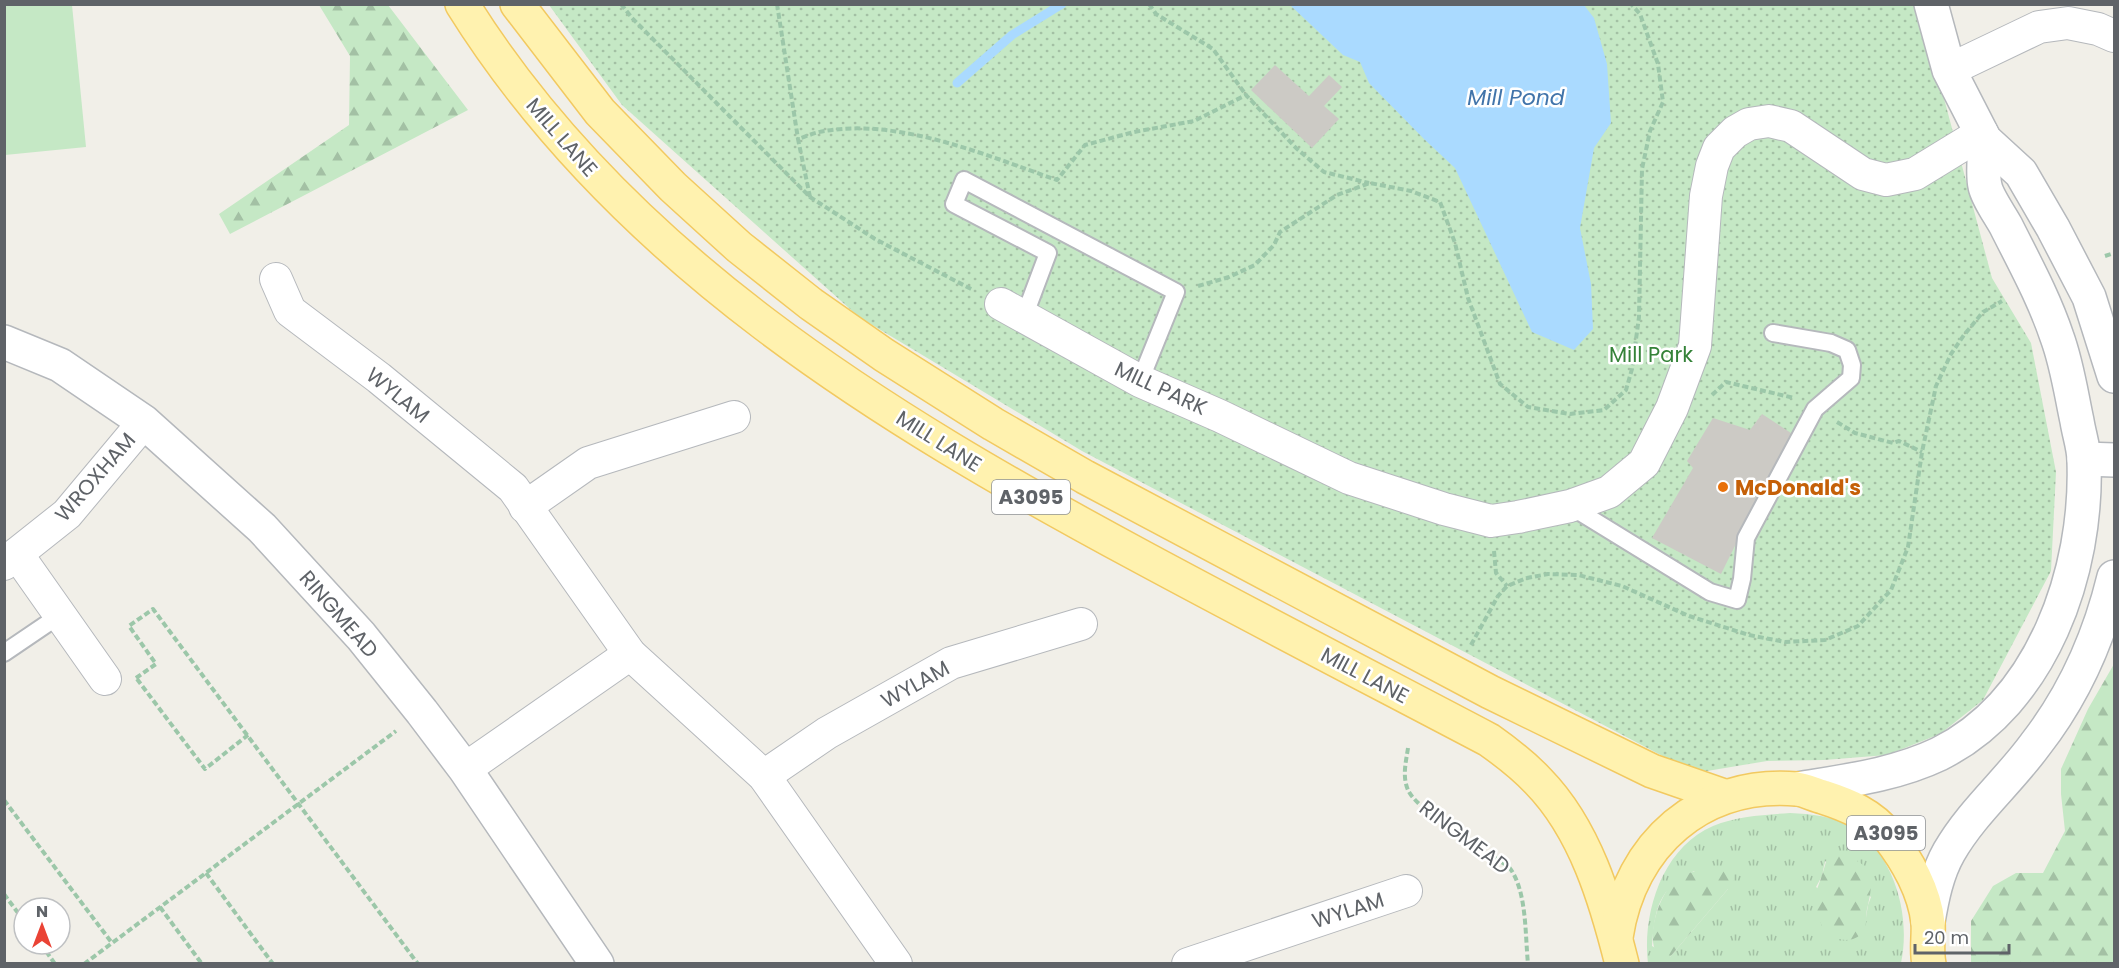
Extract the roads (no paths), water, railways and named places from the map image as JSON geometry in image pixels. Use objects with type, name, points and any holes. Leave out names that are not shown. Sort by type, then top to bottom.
[{"type":"main road","name":"MILL LANE","points":[[462,4],[524,94],[557,136],[661,239],[788,343],[962,458],[1214,596],[1489,740],[1521,763],[1555,801],[1574,831],[1603,900],[1619,952]]},
{"type":"main road","name":"MILL LANE","points":[[517,4],[600,112],[673,187],[739,247],[811,304],[884,354],[993,424],[1085,477],[1406,648],[1623,758],[1680,782],[1724,796]]},
{"type":"main road","name":"MILL LANE","points":[[1619,952],[1620,913],[1625,897],[1655,847],[1671,829],[1686,816],[1724,796],[1741,792],[1798,789],[1851,807],[1878,825],[1899,851],[1920,891],[1928,922],[1926,960]]},
{"type":"street","points":[[1931,4],[1949,70],[1983,137],[2020,172],[2053,228],[2089,297],[2115,375]]},
{"type":"street","points":[[1949,70],[2039,27],[2068,23],[2098,29],[2115,36]]},
{"type":"street","name":"MILL PARK","points":[[1013,311],[1140,381],[1220,416],[1349,478],[1444,509],[1491,521],[1518,518],[1570,506],[1609,492],[1644,464],[1672,408],[1695,346],[1706,196],[1712,166],[1719,148],[1735,132],[1749,124],[1769,121],[1791,126],[1863,174],[1886,180],[1915,174],[1983,137]]},
{"type":"street","points":[[1798,789],[1879,774],[1912,765],[1959,742],[2002,707],[2029,672],[2046,643],[2070,579],[2083,515],[2099,459],[2044,301],[1985,186],[1983,137]]},
{"type":"street","name":"WYLAM","points":[[276,279],[290,311],[379,378],[513,488],[630,654],[764,776],[896,963]]},
{"type":"street","name":"RINGMEAD","points":[[4,342],[60,364],[144,422],[262,528],[361,636],[422,712],[465,769],[597,963]]},
{"type":"street","points":[[525,507],[588,464],[734,417]]},
{"type":"street","name":"WROXHAM","points":[[105,679],[60,615],[11,559],[67,514],[144,422]]},
{"type":"street","points":[[1928,922],[1935,888],[1948,853],[1978,812],[2034,746],[2076,684],[2105,613],[2115,577]]},
{"type":"street","name":"WYLAM","points":[[764,776],[827,733],[951,663],[1081,624]]},
{"type":"street","points":[[465,769],[630,654]]},
{"type":"street","name":"WYLAM","points":[[1188,963],[1406,891]]},
{"type":"lane","points":[[1013,311],[1048,253],[954,204],[964,180],[1176,292],[1140,381]]},
{"type":"lane","points":[[1570,506],[1710,592],[1737,600],[1742,579],[1746,538],[1815,409],[1851,378],[1852,365],[1847,350],[1831,343],[1773,333]]},
{"type":"lane","points":[[4,653],[60,615]]},
{"type":"water","name":"Mill Pond","points":[[1290,5],[1584,5],[1594,18],[1607,64],[1611,123],[1594,148],[1580,228],[1591,284],[1593,329],[1574,350],[1532,332],[1455,168],[1369,83],[1360,62],[1343,55]]},
{"type":"waterway","points":[[957,83],[1012,35],[1062,4]]},
{"type":"place","name":"McDonald's","points":[[1723,487]]},
{"type":"park label","name":"Mill Park","points":[[1651,354]]}]
